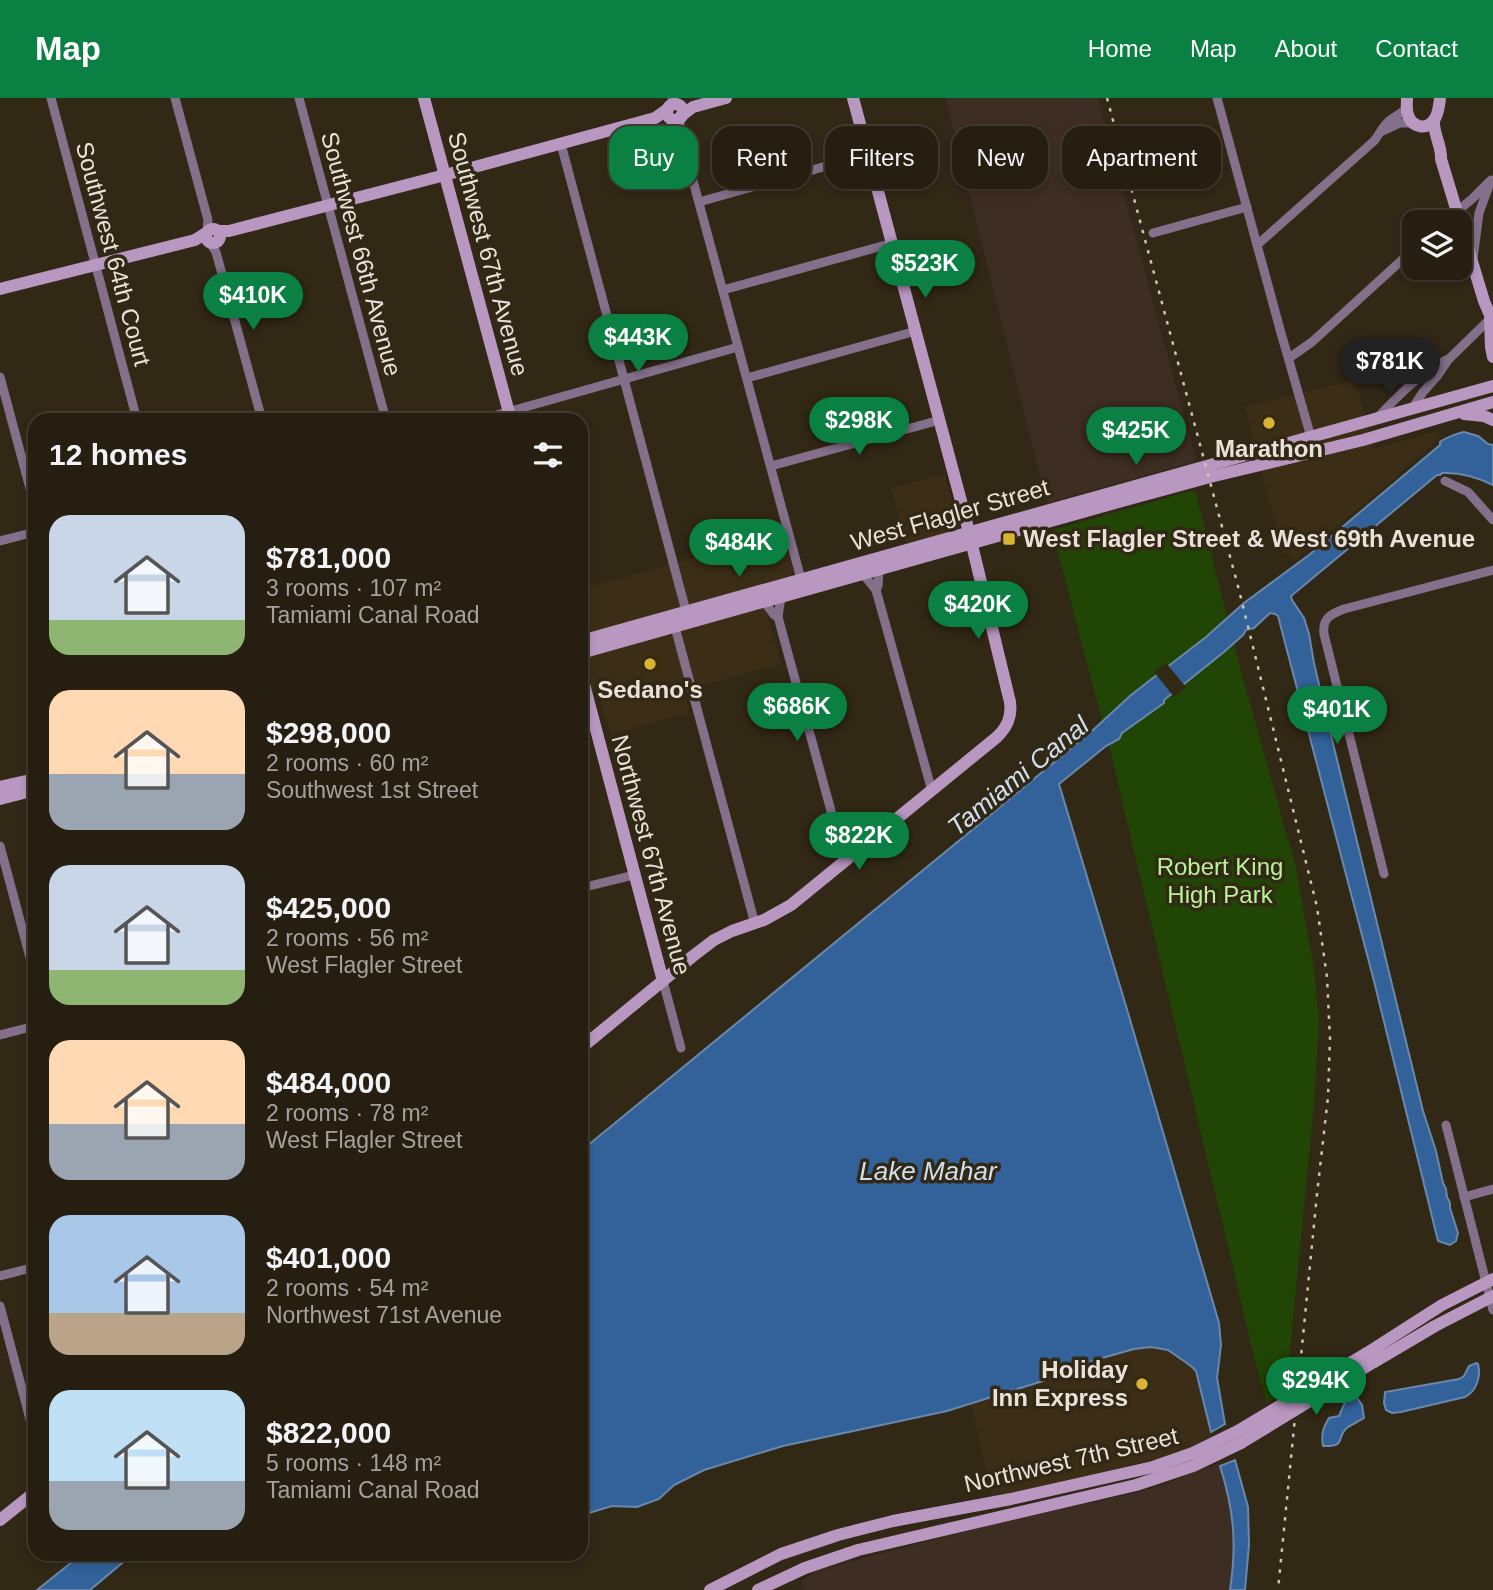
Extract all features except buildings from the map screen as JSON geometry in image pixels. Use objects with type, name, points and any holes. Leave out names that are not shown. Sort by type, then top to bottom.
[{"type":"main road","name":"Southwest 67th Avenue","points":[[424,98],[509,413]]},
{"type":"main road","points":[[0,289],[328,206],[726,98]]},
{"type":"main road","points":[[853,98],[861,126]]},
{"type":"main road","points":[[1440,98],[1434,132],[1455,210]]},
{"type":"main road","points":[[1407,103],[1409,118],[1428,135],[1435,154],[1441,159]]},
{"type":"main road","points":[[1417,125],[1428,125],[1434,120]]},
{"type":"main road","points":[[588,1042],[714,940],[755,924],[791,905],[997,737],[1010,718],[1010,702],[971,537],[878,189]]},
{"type":"main road","points":[[1472,263],[1492,319],[1493,357]]},
{"type":"main road","name":"West Flagler Street","points":[[588,639],[801,579],[971,537],[1493,386]]},
{"type":"main road","name":"West Flagler Street","points":[[1121,495],[1363,440],[1493,402]]},
{"type":"main road","points":[[1453,414],[1480,415],[1493,420]]},
{"type":"main road","name":"West Flagler Street","points":[[588,651],[863,574],[971,537]]},
{"type":"main road","name":"Northwest 67th Avenue","points":[[588,700],[663,981]]},
{"type":"main road","points":[[0,788],[28,781]]},
{"type":"main road","points":[[0,799],[28,792]]},
{"type":"main road","name":"Northwest 7th Street","points":[[758,1590],[813,1565],[858,1550],[1111,1491],[1193,1465],[1371,1357],[1442,1305],[1489,1281]]},
{"type":"main road","name":"Northwest 7th Street","points":[[1371,1357],[1492,1301]]},
{"type":"main road","name":"Northwest 7th Street","points":[[710,1590],[782,1554],[838,1535],[1153,1467],[1240,1437]]},
{"type":"main road","points":[[0,1520],[28,1498]]},
{"type":"street","name":"Southwest 64th Court","points":[[51,98],[135,413]]},
{"type":"street","points":[[175,98],[259,413]]},
{"type":"street","name":"Southwest 66th Avenue","points":[[299,98],[384,413]]},
{"type":"street","points":[[1217,98],[1315,451]]},
{"type":"street","points":[[1383,131],[1387,123],[1402,113],[1407,103]]},
{"type":"street","points":[[674,111],[801,579]]},
{"type":"street","points":[[1257,245],[1383,131],[1397,124],[1417,125]]},
{"type":"street","points":[[561,144],[687,611]]},
{"type":"street","points":[[699,202],[825,166]]},
{"type":"street","points":[[1458,210],[1492,179]]},
{"type":"street","points":[[1472,263],[1479,213],[1492,179]]},
{"type":"street","points":[[1153,233],[1247,207]]},
{"type":"street","points":[[723,290],[893,243]]},
{"type":"street","points":[[1289,358],[1312,342],[1402,260]]},
{"type":"street","points":[[1412,408],[1448,360],[1492,319]]},
{"type":"street","points":[[747,378],[916,331]]},
{"type":"street","points":[[520,413],[738,348]]},
{"type":"street","points":[[1376,419],[1430,368],[1448,360]]},
{"type":"street","points":[[0,377],[28,481]]},
{"type":"street","points":[[771,466],[940,420]]},
{"type":"street","points":[[1445,481],[1468,492],[1492,517]]},
{"type":"street","points":[[0,541],[28,534]]},
{"type":"street","points":[[876,590],[879,569]]},
{"type":"street","points":[[1384,874],[1324,634],[1325,620],[1344,609],[1493,570]]},
{"type":"street","points":[[863,574],[876,590],[932,791]]},
{"type":"street","points":[[781,597],[778,617],[845,862]]},
{"type":"street","points":[[764,601],[778,617]]},
{"type":"street","points":[[675,627],[755,924]]},
{"type":"street","points":[[0,846],[28,950]]},
{"type":"street","points":[[588,886],[634,875]]},
{"type":"street","name":"Northwest 67th Avenue","points":[[663,981],[681,1048]]},
{"type":"street","points":[[0,1035],[28,1028]]},
{"type":"street","points":[[1446,1125],[1489,1281],[1492,1301]]},
{"type":"street","points":[[1464,1196],[1493,1189]]},
{"type":"street","points":[[0,1276],[28,1269]]},
{"type":"street","points":[[0,1306],[28,1412]]},
{"type":"shaded area","points":[[946,98],[1098,98],[1106,126],[1062,126],[1062,189],[1123,189],[1196,461],[1047,503],[969,189],[1048,189],[1048,126],[953,126]]},
{"type":"shaded area","points":[[1355,380],[1374,449],[1438,431],[1440,437],[1391,482],[1295,560],[1282,551],[1245,407]]},
{"type":"shaded area","points":[[945,474],[958,521],[955,528],[949,533],[906,543],[891,488]]},
{"type":"shaded area","points":[[784,533],[792,575],[790,578],[759,587],[781,664],[684,691],[689,713],[611,735],[599,697],[588,700],[588,587]]},
{"type":"shaded area","points":[[1151,1347],[1169,1350],[1196,1371],[1212,1438],[1158,1459],[992,1496],[971,1403],[1045,1380],[1095,1360]]},
{"type":"shaded area","points":[[1219,1463],[1234,1521],[1230,1590],[805,1590],[801,1582],[817,1571],[987,1526],[1139,1492]]},
{"type":"green space","name":"Robert King High Park","points":[[1195,490],[1236,653],[1296,868],[1314,969],[1319,1020],[1314,1104],[1286,1392],[1267,1403],[1111,754],[1052,530]]},
{"type":"water","name":"Lake Mahar","points":[[1464,432],[1493,445],[1493,485],[1462,474],[1437,475],[1291,596],[1304,618],[1309,634],[1329,727],[1423,1111],[1458,1233],[1456,1241],[1450,1245],[1438,1241],[1374,981],[1278,616],[1270,613],[1254,628],[1246,630],[1224,652],[1164,700],[1164,703],[1059,784],[1219,1323],[1221,1345],[1217,1378],[1225,1424],[1211,1432],[1196,1371],[1191,1366],[1168,1350],[1151,1347],[1134,1349],[947,1411],[783,1446],[704,1470],[674,1485],[659,1499],[637,1507],[612,1506],[588,1513],[588,1145],[1092,731],[1131,695],[1206,637],[1244,603],[1309,555],[1440,445],[1440,442]]},
{"type":"water","points":[[1476,1363],[1479,1369],[1477,1383],[1473,1391],[1465,1397],[1401,1412],[1392,1413],[1386,1410],[1385,1392],[1459,1379],[1464,1376],[1469,1366]]},
{"type":"water","points":[[1351,1397],[1357,1398],[1362,1405],[1364,1418],[1348,1427],[1336,1445],[1323,1446],[1322,1435],[1329,1418],[1339,1416],[1345,1402]]},
{"type":"water","points":[[1235,1460],[1248,1507],[1249,1545],[1245,1590],[1230,1590],[1233,1527],[1220,1466]]},
{"type":"water","points":[[73,1561],[125,1561],[90,1590],[37,1590]]},
{"type":"pier","points":[[1166,663],[1186,687],[1174,697],[1154,672]]},
{"type":"railway","points":[[1107,98],[1239,590],[1317,907],[1327,977],[1330,1039],[1328,1097],[1278,1590]]},
{"type":"place","name":"Marathon","points":[[1269,423]]},
{"type":"place","name":"West Flagler Street & West 69th Avenue","points":[[1009,539]]},
{"type":"place","name":"Sedano's","points":[[650,664]]},
{"type":"place","name":"Holiday Inn Express","points":[[1142,1384]]},
{"type":"water label","name":"Tamiami Canal","points":[[1018,776]]}]
